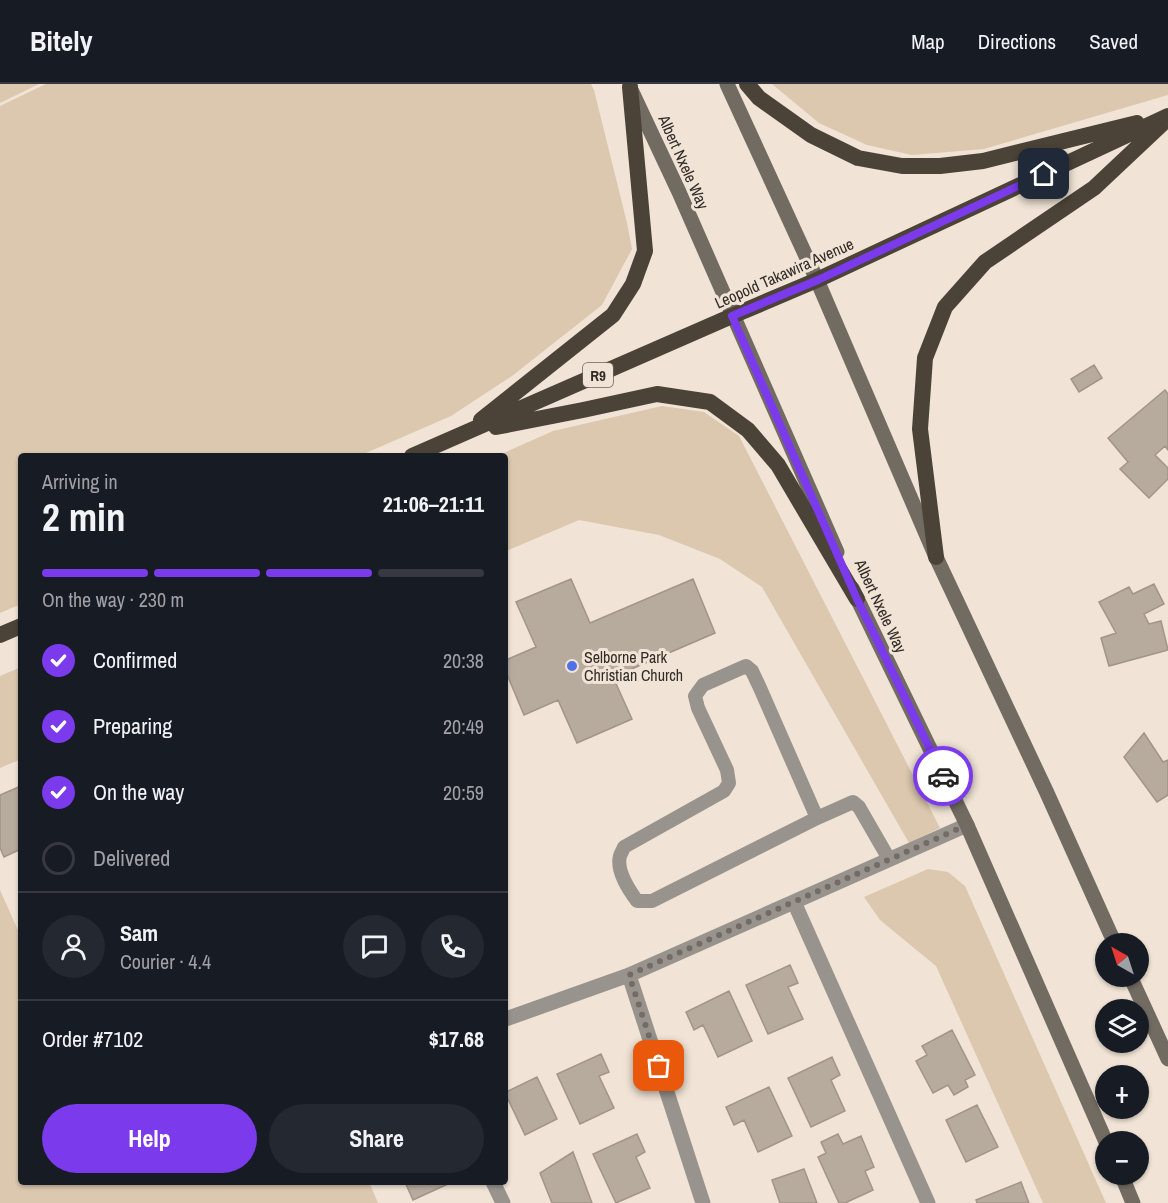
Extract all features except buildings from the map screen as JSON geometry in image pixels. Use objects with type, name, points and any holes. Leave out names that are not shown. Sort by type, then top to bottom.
[{"type":"highway","points":[[747,84],[759,98],[811,135],[858,158],[902,166],[940,166],[983,161],[1168,116]]},
{"type":"highway","points":[[464,434],[613,315],[633,284],[645,251],[629,86]]},
{"type":"highway","name":"Leopold Takawira Avenue","points":[[419,453],[818,280],[1168,116]]},
{"type":"highway","points":[[936,558],[920,429],[925,358],[945,307],[985,262],[1094,188],[1168,116]]},
{"type":"highway","points":[[464,434],[657,394],[710,402],[748,430],[778,465],[857,599]]},
{"type":"highway","points":[[0,635],[18,627]]},
{"type":"main road","points":[[727,84],[818,280],[936,558],[1042,782],[1110,933]]},
{"type":"main road","name":"Albert Nxele Way","points":[[629,86],[857,599],[967,825],[1101,1131]]},
{"type":"main road","points":[[1135,987],[1168,1059]]},
{"type":"main road","points":[[1126,1185],[1133,1203]]},
{"type":"street","points":[[508,1018],[629,975],[967,825]]},
{"type":"street","points":[[794,902],[928,1203]]},
{"type":"street","points":[[629,975],[703,1203]]},
{"type":"street","points":[[495,1185],[503,1203]]},
{"type":"lane","points":[[817,818],[760,687],[752,671],[746,666],[703,685],[695,696],[698,708],[727,770],[729,783],[724,790],[624,848],[619,857],[620,869],[637,901],[652,901],[853,802],[889,859]]},
{"type":"shaded area","points":[[0,84],[39,84],[0,103]]},
{"type":"shaded area","points":[[46,84],[591,84],[632,249],[602,305],[512,376],[451,416],[366,453],[18,453],[18,605],[0,613],[0,106]]},
{"type":"shaded area","points":[[772,84],[1168,84],[1168,95],[984,149],[912,155],[867,145],[819,123]]},
{"type":"shaded area","points":[[662,406],[704,412],[739,436],[940,828],[909,843],[762,587],[720,559],[659,535],[579,520],[508,550],[508,453],[504,453],[553,431]]},
{"type":"shaded area","points":[[18,668],[18,760],[0,768],[0,676]]},
{"type":"shaded area","points":[[928,869],[948,872],[965,886],[1095,1178],[1095,1185],[1098,1185],[1106,1203],[1043,1203],[936,966],[880,920],[864,897]]},
{"type":"shaded area","points":[[0,890],[18,930],[18,1185],[370,1185],[378,1203],[0,1203]]},
{"type":"way so far","points":[[659,1066],[629,975],[967,825],[943,776]]},
{"type":"place","name":"Selborne Park Christian Church","points":[[572,666]]},
{"type":"route","points":[[943,776],[857,599],[732,316],[818,280],[1044,174]]}]
